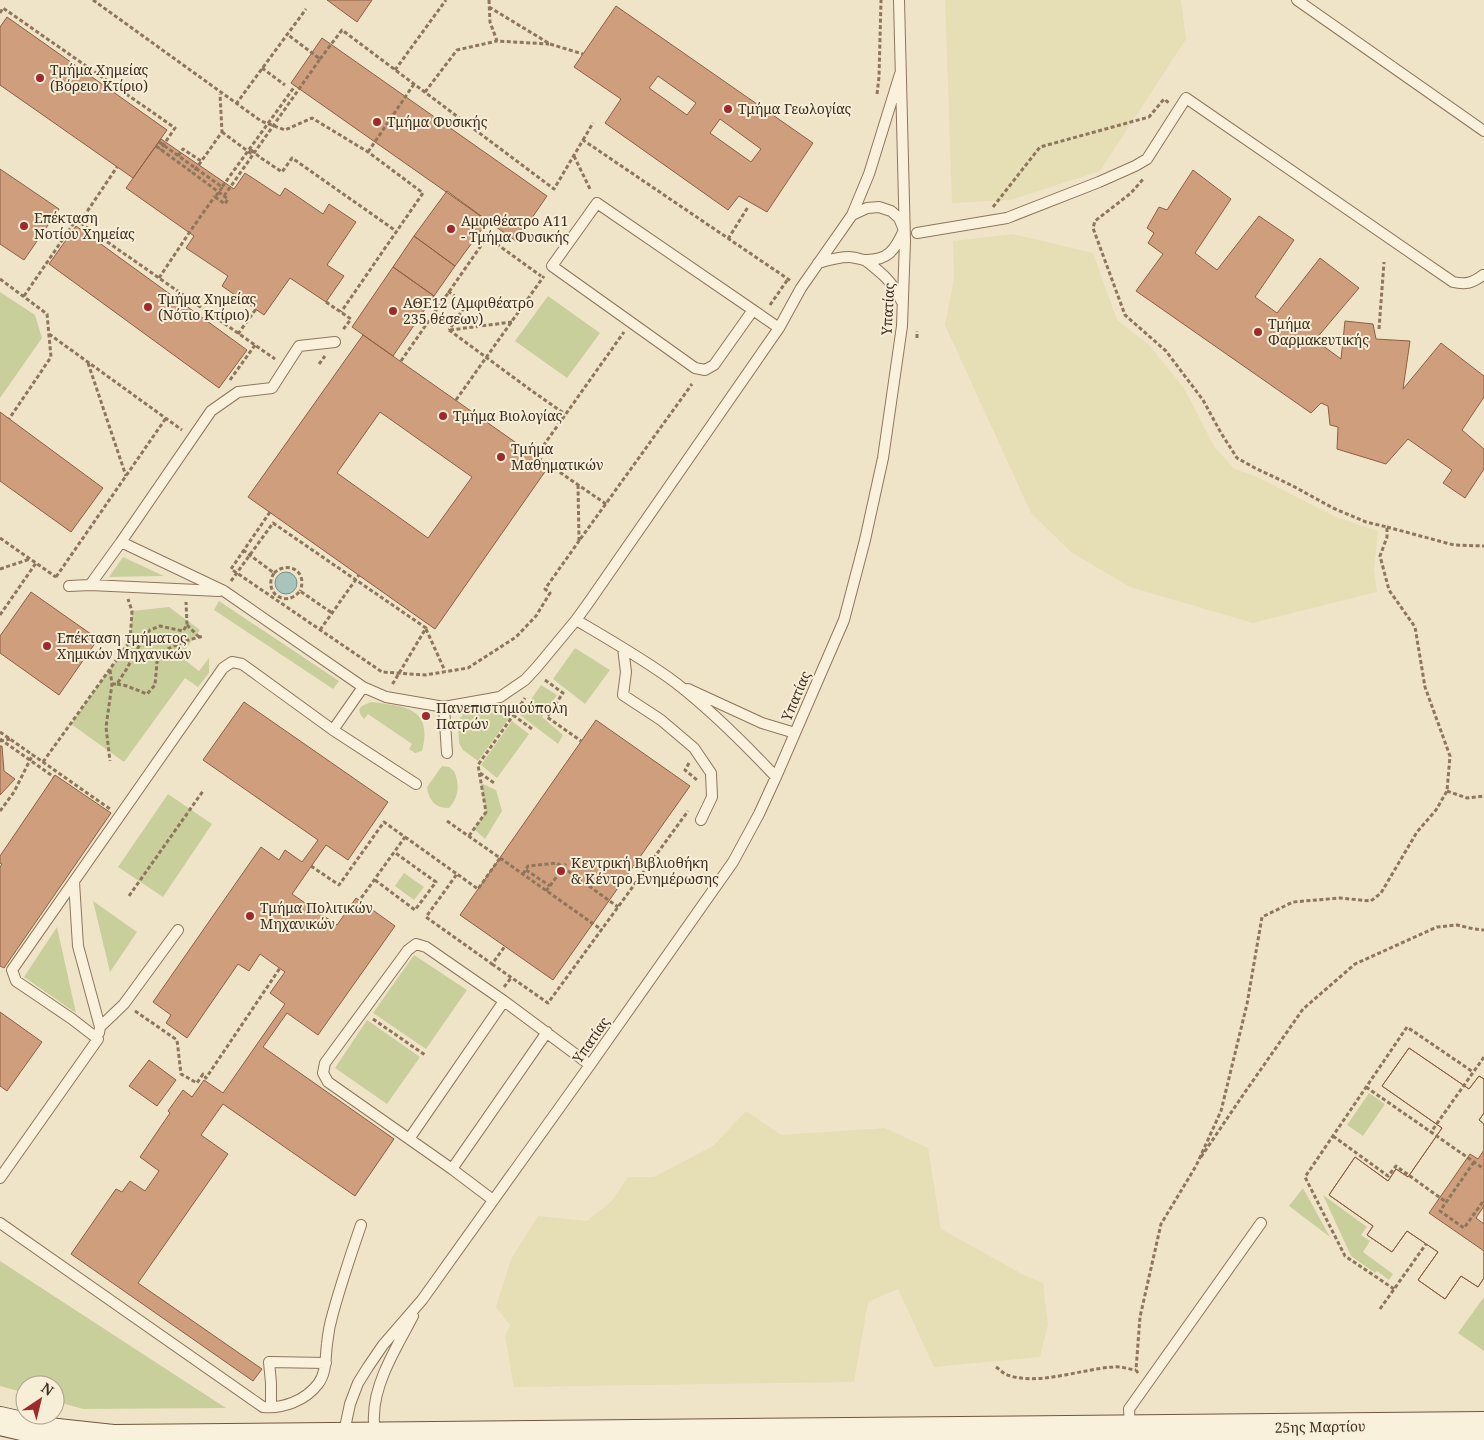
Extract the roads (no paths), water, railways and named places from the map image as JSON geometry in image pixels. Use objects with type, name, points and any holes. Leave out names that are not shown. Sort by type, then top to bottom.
[{"type":"street","name":"25ης Μαρτίου","points":[[0,1421],[48,1432],[113,1439],[1484,1426]]},
{"type":"lane","name":"Υπατίας","points":[[343,1438],[347,1414],[358,1383],[368,1366],[422,1300],[733,862],[759,814],[844,620],[865,540],[883,458],[902,326],[904,230],[898,0]]},
{"type":"lane","points":[[1297,0],[1484,132]]},
{"type":"lane","points":[[121,542],[224,591],[363,687],[386,696],[444,708],[500,697],[525,680],[576,620],[779,328],[801,288],[852,215],[869,174],[900,74]]},
{"type":"lane","points":[[917,233],[1007,218],[1135,166],[1147,159],[1186,98],[1453,282],[1463,284],[1475,281],[1484,275]]},
{"type":"lane","points":[[753,310],[714,365],[705,370],[695,368],[552,266],[597,203],[762,316],[779,328]]},
{"type":"lane","points":[[818,264],[834,258],[850,257],[865,260],[884,258],[892,252],[904,230],[900,218],[891,210],[879,207],[867,208],[852,215]]},
{"type":"lane","points":[[865,260],[883,274],[894,286],[903,303]]},
{"type":"lane","points":[[90,585],[212,411],[238,392],[272,388],[299,346],[335,342]]},
{"type":"lane","points":[[68,586],[90,585],[224,591]]},
{"type":"lane","points":[[576,620],[676,683],[720,720],[776,776]]},
{"type":"lane","points":[[623,648],[626,672],[623,695],[661,720],[694,748],[711,773],[712,797],[701,820]]},
{"type":"lane","points":[[98,1039],[16,981],[12,970],[223,668],[232,662],[242,664],[333,730],[416,784]]},
{"type":"lane","points":[[676,683],[762,724],[795,733]]},
{"type":"lane","points":[[333,730],[363,687]]},
{"type":"lane","points":[[444,708],[447,753]]},
{"type":"lane","points":[[0,1178],[98,1039],[100,1027],[78,946],[74,882]]},
{"type":"lane","points":[[100,1027],[124,1004],[178,930]]},
{"type":"lane","points":[[494,1200],[328,1082],[323,1073],[325,1063],[408,950],[416,944],[426,947],[504,1001],[590,1065]]},
{"type":"lane","points":[[409,1139],[504,1001]]},
{"type":"lane","points":[[452,1169],[547,1032]]},
{"type":"lane","points":[[0,1223],[263,1406],[271,1407],[283,1406],[298,1400],[306,1395],[323,1375],[333,1313],[361,1225]]},
{"type":"lane","points":[[1130,1429],[1129,1409],[1261,1223]]},
{"type":"lane","name":"Υπατίας","points":[[376,1437],[374,1416],[376,1399],[383,1377],[422,1300]]},
{"type":"lane","points":[[271,1407],[268,1362],[326,1362]]},
{"type":"water","points":[[286,572],[294,575],[297,583],[294,591],[286,594],[278,591],[275,583],[278,575]]},
{"type":"place","name":"Τμήμα Xημείας (Βόρειο Κτίριο)","points":[[40,78]]},
{"type":"place","name":"Τμήμα Γεωλογίας","points":[[728,109]]},
{"type":"place","name":"Τμήμα Φυσικής","points":[[377,122]]},
{"type":"place","name":"Επέκταση Νοτίου Χημείας","points":[[24,226]]},
{"type":"place","name":"Αμφιθέατρο Α11 - Τμήμα Φυσικής","points":[[451,229]]},
{"type":"place","name":"Τμήμα Χημείας (Νότιο Κτίριο)","points":[[148,307]]},
{"type":"place","name":"ΑΘΕ12 (Αμφιθέατρο 235 θέσεων)","points":[[393,311]]},
{"type":"place","name":"Τμήμα Φαρμακευτικής","points":[[1258,332]]},
{"type":"place","name":"Τμήμα Βιολογίας","points":[[443,416]]},
{"type":"place","name":"Τμήμα Μαθηματικών","points":[[501,457]]},
{"type":"place","name":"Επέκταση τμήματος Χημικών Μηχανικών","points":[[47,646]]},
{"type":"place","name":"Πανεπιστημιούπολη Πατρών","points":[[426,716]]},
{"type":"place","name":"Κεντρική Βιβλιοθήκη & Κέντρο Ενημέρωσης","points":[[561,871]]},
{"type":"place","name":"Τμήμα Πολιτικών Μηχανικών","points":[[250,916]]}]
